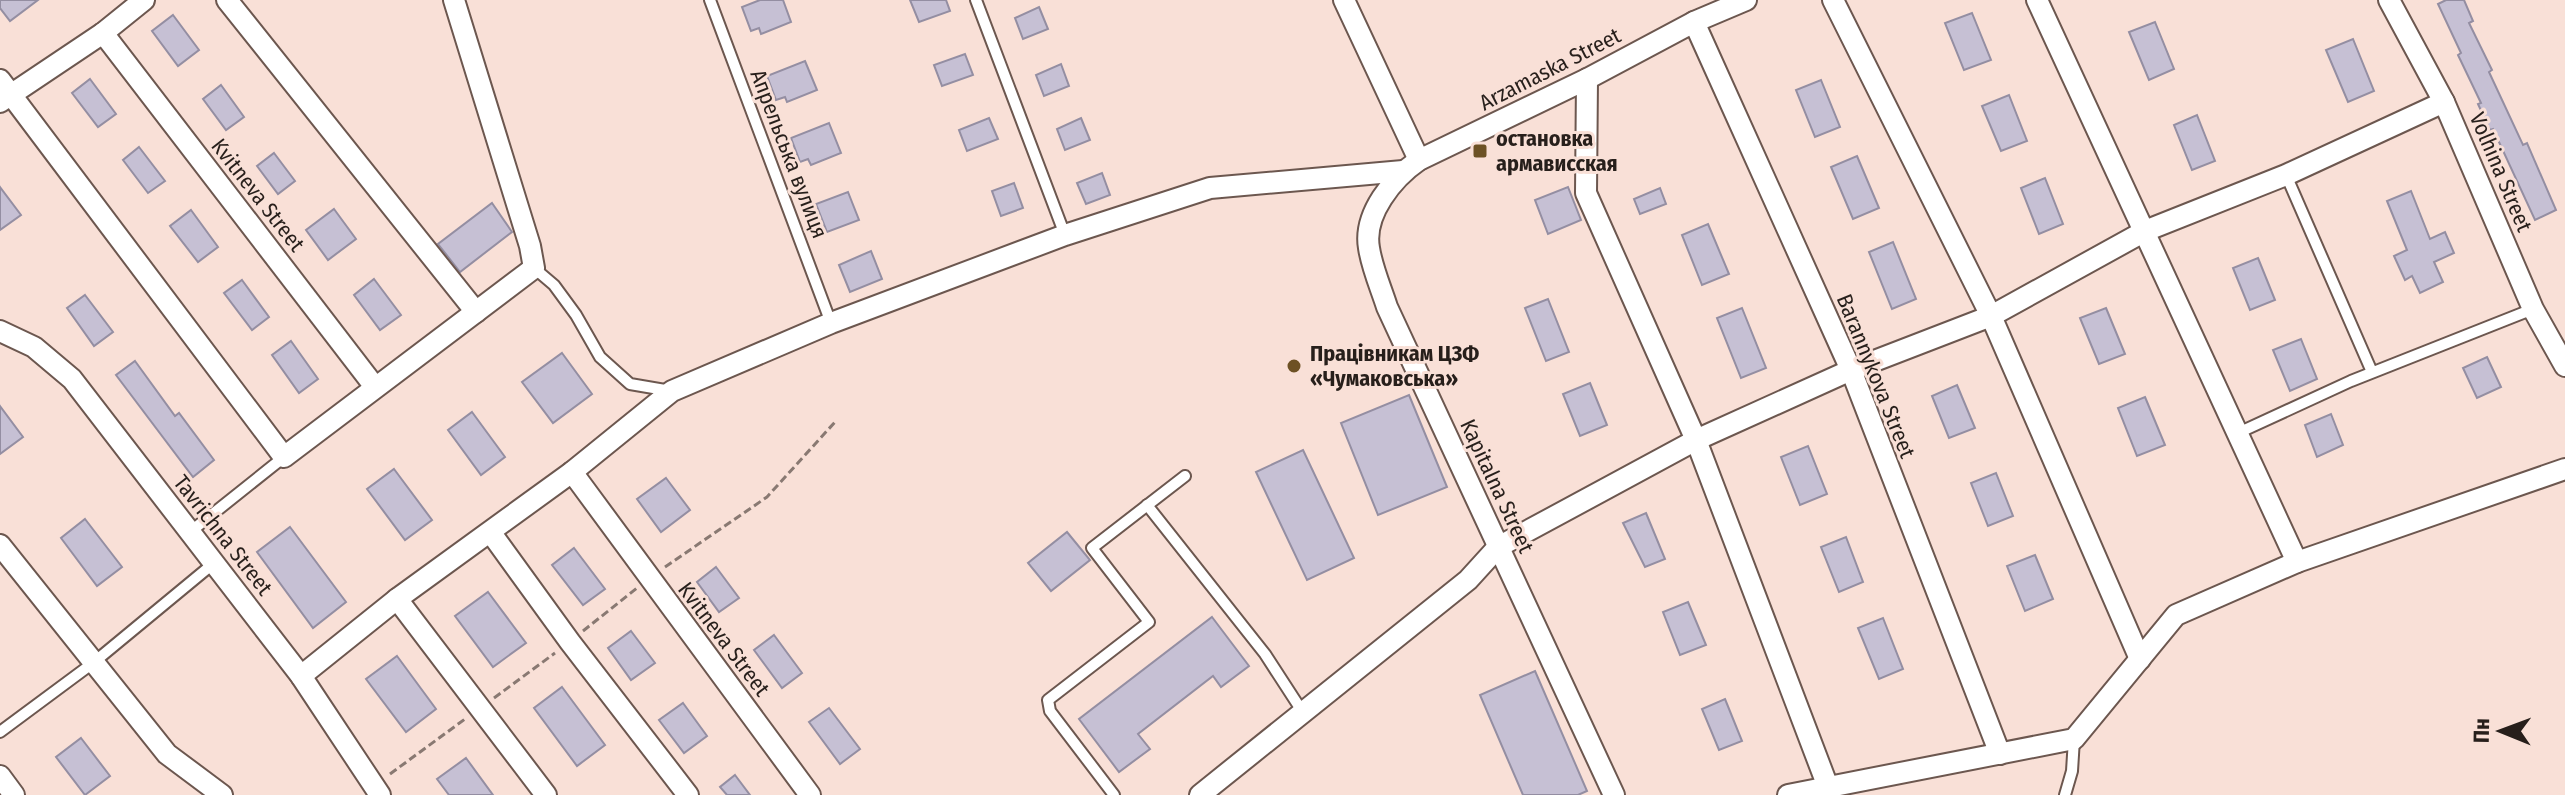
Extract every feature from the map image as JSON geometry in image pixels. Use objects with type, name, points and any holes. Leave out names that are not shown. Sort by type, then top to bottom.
[{"type":"street","points":[[144,0],[103,33],[4,92],[284,457],[534,268],[530,246],[454,0]]},
{"type":"street","points":[[227,0],[476,312]]},
{"type":"street","points":[[301,676],[397,599],[572,472],[672,391],[831,323],[1065,235],[1210,188],[1411,166],[1344,0]]},
{"type":"street","name":"Arzamaska Street","points":[[1411,166],[1694,22],[1746,0]]},
{"type":"street","points":[[1833,0],[1991,316],[2140,659]]},
{"type":"street","points":[[2037,0],[2297,562]]},
{"type":"street","name":"Volhina Street","points":[[2389,0],[2444,102],[2533,309],[2565,366]]},
{"type":"street","name":"Barannykova Street","points":[[1694,22],[1851,370],[2000,754]]},
{"type":"street","name":"Kvitneva Street","points":[[103,33],[375,387]]},
{"type":"street","points":[[1587,79],[1586,193],[1696,440],[1828,787]]},
{"type":"street","points":[[1200,795],[1468,580],[1498,547],[1696,440],[1851,370],[1991,316],[2145,231],[2286,175],[2444,102]]},
{"type":"street","name":"Kapitalna Street","points":[[1411,166],[1379,204],[1369,224],[1368,246],[1387,307],[1614,795]]},
{"type":"street","name":"Tavrichna Street","points":[[0,331],[34,347],[72,379],[301,676],[377,790]]},
{"type":"street","points":[[1788,795],[2074,739],[2176,615],[2297,562],[2565,469]]},
{"type":"street","name":"Kvitneva Street","points":[[572,472],[810,795]]},
{"type":"street","points":[[491,533],[688,795]]},
{"type":"street","points":[[0,545],[167,754],[222,795]]},
{"type":"street","points":[[397,599],[546,795]]},
{"type":"street","points":[[0,776],[14,795]]},
{"type":"lane","name":"Апрельська вулиця","points":[[710,0],[831,323]]},
{"type":"lane","points":[[976,0],[1065,235]]},
{"type":"lane","points":[[2286,175],[2372,372]]},
{"type":"lane","points":[[534,268],[554,285],[600,357],[630,384],[672,391]]},
{"type":"lane","points":[[2238,433],[2372,372],[2533,309]]},
{"type":"lane","points":[[190,532],[284,457]]},
{"type":"lane","points":[[1114,795],[1050,711],[1048,700],[1149,622],[1092,548],[1185,476]]},
{"type":"lane","points":[[1147,505],[1265,654],[1302,711]]},
{"type":"lane","points":[[0,732],[93,663],[214,563]]},
{"type":"lane","points":[[2065,795],[2072,771],[2074,739]]},
{"type":"path","points":[[377,790],[649,579],[767,497],[835,422]]},
{"type":"building","points":[[0,0],[38,0],[10,21],[0,8]]},
{"type":"building","points":[[760,0],[783,0],[791,22],[761,34],[759,28],[751,31],[742,7]]},
{"type":"building","points":[[910,0],[946,0],[950,11],[919,22]]},
{"type":"building","points":[[2446,0],[2464,0],[2473,21],[2469,23],[2492,70],[2489,72],[2523,145],[2527,143],[2556,210],[2535,220],[2493,129],[2490,130],[2458,55],[2461,53],[2438,4]]},
{"type":"building","points":[[1039,7],[1048,29],[1023,39],[1015,18]]},
{"type":"building","points":[[1972,13],[1991,60],[1964,70],[1945,23]]},
{"type":"building","points":[[173,15],[199,50],[178,66],[152,31]]},
{"type":"building","points":[[2155,22],[2174,69],[2149,80],[2129,32]]},
{"type":"building","points":[[2353,39],[2374,91],[2348,102],[2326,50]]},
{"type":"building","points":[[965,54],[973,75],[942,86],[934,65]]},
{"type":"building","points":[[805,61],[817,90],[787,102],[785,97],[776,100],[767,76]]},
{"type":"building","points":[[1061,64],[1069,86],[1044,96],[1036,75]]},
{"type":"building","points":[[90,79],[116,114],[98,127],[72,93]]},
{"type":"building","points":[[1821,80],[1840,127],[1815,137],[1796,90]]},
{"type":"building","points":[[221,85],[244,117],[226,130],[203,99]]},
{"type":"building","points":[[2009,95],[2027,141],[2001,151],[1982,106]]},
{"type":"building","points":[[2197,115],[2215,161],[2192,170],[2174,125]]},
{"type":"building","points":[[989,118],[998,139],[967,151],[959,130]]},
{"type":"building","points":[[1081,118],[1090,140],[1065,150],[1057,129]]},
{"type":"building","points":[[829,123],[841,153],[811,165],[808,159],[800,162],[791,138]]},
{"type":"building","points":[[139,147],[165,181],[148,193],[123,160]]},
{"type":"building","points":[[274,153],[295,181],[278,194],[257,166]]},
{"type":"building","points":[[1857,156],[1879,208],[1853,219],[1831,167]]},
{"type":"building","points":[[1102,173],[1110,195],[1086,204],[1077,183]]},
{"type":"building","points":[[2045,178],[2063,224],[2039,234],[2021,188]]},
{"type":"building","points":[[1014,183],[1023,208],[1001,216],[992,191]]},
{"type":"building","points":[[0,187],[21,215],[0,230]]},
{"type":"building","points":[[1568,187],[1581,220],[1548,234],[1535,200]]},
{"type":"building","points":[[1660,188],[1666,204],[1640,214],[1634,199]]},
{"type":"building","points":[[2411,191],[2430,239],[2445,232],[2454,253],[2434,262],[2443,282],[2420,293],[2412,276],[2405,280],[2394,256],[2407,250],[2387,201]]},
{"type":"building","points":[[848,192],[859,220],[827,232],[816,204]]},
{"type":"building","points":[[492,203],[512,232],[460,272],[438,244]]},
{"type":"building","points":[[334,209],[356,239],[328,260],[306,230]]},
{"type":"building","points":[[191,210],[218,247],[198,262],[170,226]]},
{"type":"building","points":[[1708,224],[1729,274],[1702,285],[1682,235]]},
{"type":"building","points":[[1893,242],[1916,299],[1892,309],[1869,252]]},
{"type":"building","points":[[871,251],[882,279],[850,292],[839,265]]},
{"type":"building","points":[[2258,258],[2275,300],[2250,310],[2233,268]]},
{"type":"building","points":[[374,279],[401,315],[380,330],[354,295]]},
{"type":"building","points":[[242,280],[269,317],[252,330],[224,293]]},
{"type":"building","points":[[85,295],[113,332],[94,346],[67,308]]},
{"type":"building","points":[[1548,299],[1569,352],[1546,361],[1525,308]]},
{"type":"building","points":[[1742,308],[1766,368],[1741,378],[1717,318]]},
{"type":"building","points":[[2106,308],[2125,354],[2099,364],[2080,318]]},
{"type":"building","points":[[2301,339],[2317,379],[2290,391],[2273,350]]},
{"type":"building","points":[[291,341],[318,379],[299,393],[272,355]]},
{"type":"building","points":[[562,353],[592,394],[553,423],[522,382]]},
{"type":"building","points":[[2487,357],[2501,387],[2477,398],[2463,368]]},
{"type":"building","points":[[135,361],[175,416],[179,413],[214,460],[193,477],[116,375]]},
{"type":"building","points":[[1590,383],[1607,425],[1580,436],[1563,394]]},
{"type":"building","points":[[1957,385],[1975,428],[1949,438],[1932,396]]},
{"type":"building","points":[[1409,395],[1447,487],[1378,515],[1341,423]]},
{"type":"building","points":[[2145,397],[2165,445],[2137,456],[2118,408]]},
{"type":"building","points":[[0,406],[23,437],[0,454]]},
{"type":"building","points":[[472,412],[505,457],[481,475],[448,430]]},
{"type":"building","points":[[2331,414],[2343,445],[2317,457],[2305,425]]},
{"type":"building","points":[[1808,446],[1827,494],[1800,505],[1781,457]]},
{"type":"building","points":[[1303,450],[1354,558],[1307,580],[1256,472]]},
{"type":"building","points":[[394,469],[432,520],[405,540],[367,489]]},
{"type":"building","points":[[1996,473],[2013,516],[1988,526],[1971,483]]},
{"type":"building","points":[[666,478],[690,510],[661,532],[637,499]]},
{"type":"building","points":[[1646,513],[1665,559],[1645,567],[1623,523]]},
{"type":"building","points":[[85,519],[122,567],[97,586],[61,538]]},
{"type":"building","points":[[290,527],[346,602],[313,628],[257,552]]},
{"type":"building","points":[[1067,532],[1090,560],[1051,591],[1028,563]]},
{"type":"building","points":[[1846,537],[1863,582],[1839,592],[1821,547]]},
{"type":"building","points":[[574,548],[605,589],[583,605],[552,565]]},
{"type":"building","points":[[2035,555],[2053,599],[2025,611],[2007,566]]},
{"type":"building","points":[[716,567],[739,598],[719,612],[697,582]]},
{"type":"building","points":[[488,592],[526,643],[493,667],[455,616]]},
{"type":"building","points":[[1688,602],[1706,645],[1680,655],[1663,612]]},
{"type":"building","points":[[1212,617],[1249,666],[1221,687],[1213,676],[1138,734],[1150,749],[1119,772],[1079,719]]},
{"type":"building","points":[[1883,618],[1903,669],[1879,679],[1858,628]]},
{"type":"building","points":[[631,631],[655,663],[631,680],[608,648]]},
{"type":"building","points":[[774,635],[802,673],[782,688],[754,650]]},
{"type":"building","points":[[397,656],[436,709],[406,732],[366,679]]},
{"type":"building","points":[[1535,671],[1587,791],[1578,795],[1523,795],[1480,695]]},
{"type":"building","points":[[562,687],[605,745],[577,766],[534,708]]},
{"type":"building","points":[[1725,699],[1742,741],[1719,750],[1702,709]]},
{"type":"building","points":[[683,703],[707,736],[684,753],[659,720]]},
{"type":"building","points":[[829,708],[860,749],[840,764],[809,722]]},
{"type":"building","points":[[81,738],[110,776],[85,795],[56,757]]},
{"type":"building","points":[[466,758],[493,795],[449,795],[437,779]]},
{"type":"building","points":[[735,775],[750,795],[727,795],[720,787]]},
{"type":"place","name":"остановка армависская","points":[[1480,151]]},
{"type":"place","name":"Працівникам ЦЗФ «Чумаковська»","points":[[1294,366]]}]
